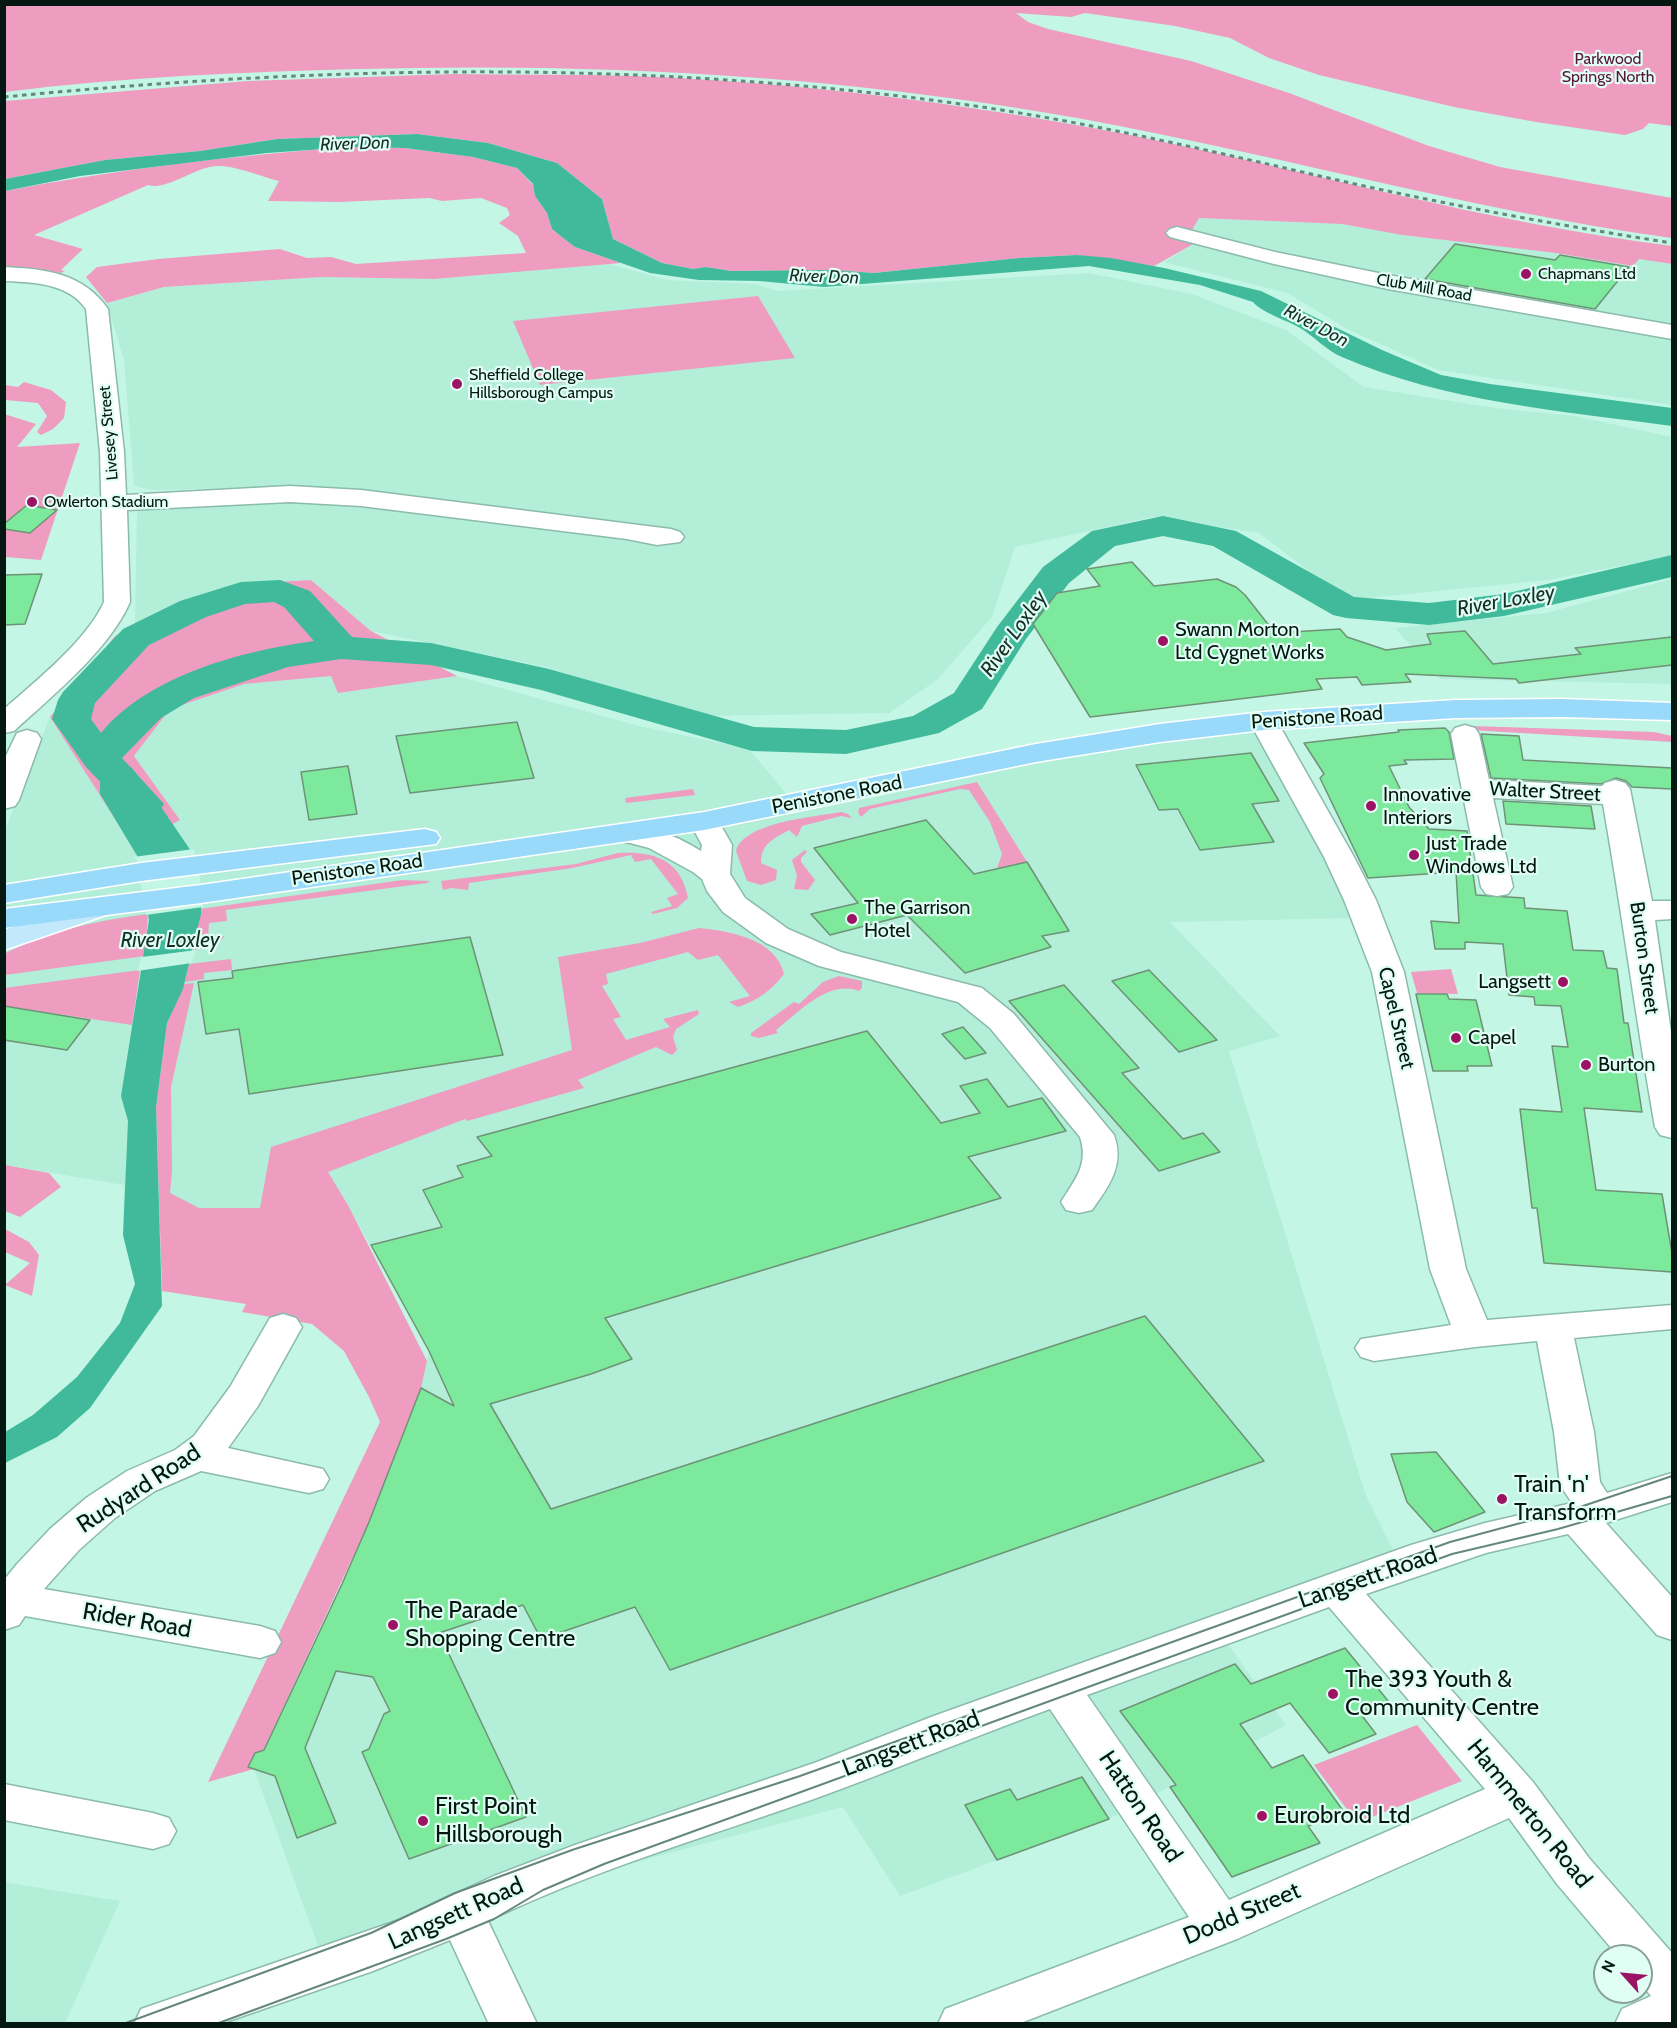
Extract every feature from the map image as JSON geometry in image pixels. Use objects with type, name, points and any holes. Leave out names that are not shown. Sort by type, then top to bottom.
[{"type":"highway","name":"Penistone Road","points":[[10,895],[198,880],[619,822],[1080,732],[1264,708],[1444,697],[1672,697]]},
{"type":"highway","name":"Penistone Road","points":[[619,822],[704,821],[1054,749],[1263,721],[1456,709],[1562,708],[1672,712]]},
{"type":"highway","name":"Penistone Road","points":[[4,919],[98,907],[145,886]]},
{"type":"main road","points":[[4,941],[98,907]]},
{"type":"street","name":"Club Mill Road","points":[[1177,233],[1274,258],[1388,282],[1672,332]]},
{"type":"street","name":"Livesey Street","points":[[4,274],[63,283],[86,294],[97,309],[111,445],[119,593],[115,609],[96,634],[54,680],[13,747],[4,800]]},
{"type":"street","points":[[114,503],[290,494],[361,498],[671,537]]},
{"type":"street","name":"Capel Street","points":[[1263,721],[1339,857],[1360,900],[1388,972],[1448,1269],[1475,1334]]},
{"type":"street","points":[[1465,734],[1474,788],[1497,886]]},
{"type":"street","name":"Walter Street","points":[[1474,788],[1616,792]]},
{"type":"street","name":"Burton Street","points":[[1616,792],[1638,911],[1652,1018],[1672,1127]]},
{"type":"street","points":[[704,821],[717,845],[715,874]]},
{"type":"street","points":[[619,822],[682,850],[715,874],[723,891],[734,905],[788,941],[847,964],[970,995],[988,1008],[1055,1083],[1097,1135],[1103,1150],[1101,1164],[1095,1180],[1078,1202]]},
{"type":"street","points":[[1638,911],[1672,910]]},
{"type":"street","points":[[1374,1348],[1475,1334],[1672,1317]]},
{"type":"street","name":"Rudyard Road","points":[[9,1607],[46,1556],[91,1515],[142,1480],[196,1456],[219,1433],[253,1382],[283,1327]]},
{"type":"street","points":[[1552,1327],[1574,1432],[1580,1485],[1588,1514],[1672,1624]]},
{"type":"street","points":[[196,1456],[309,1479]]},
{"type":"street","name":"Langsett Road","points":[[158,2024],[356,1957],[416,1934],[510,1889],[581,1861],[833,1774],[946,1729],[1060,1690],[1426,1556],[1485,1538],[1588,1514],[1672,1487]]},
{"type":"street","name":"Hammerton Road","points":[[1337,1588],[1517,1795],[1573,1871],[1672,1986]]},
{"type":"street","name":"Rider Road","points":[[9,1607],[260,1642]]},
{"type":"street","name":"Hatton Road","points":[[1060,1690],[1220,1925]]},
{"type":"street","name":"Dodd Street","points":[[962,2024],[1220,1925],[1517,1795]]},
{"type":"street","points":[[4,1802],[153,1831]]},
{"type":"street","points":[[460,1912],[513,2024]]},
{"type":"street","points":[[1639,2024],[1672,2009]]},
{"type":"shaded area","points":[[1198,218],[1342,224],[1402,235],[1556,253],[1633,266],[1639,259],[1672,264],[1672,405],[1438,370],[1349,330],[1287,293],[1164,262],[1196,243],[1188,237]]},
{"type":"shaded area","points":[[606,263],[667,280],[756,284],[777,291],[1089,273],[1192,294],[1286,330],[1364,387],[1495,408],[1575,416],[1672,437],[1672,556],[1548,580],[1347,600],[1259,533],[1153,517],[1015,547],[992,617],[937,680],[889,713],[703,716],[546,667],[371,631],[311,580],[257,583],[166,610],[135,626],[137,505],[304,501],[565,531],[574,518],[314,486],[153,490],[134,486],[124,360],[107,303],[164,287],[322,277],[434,279]]},
{"type":"shaded area","points":[[1672,579],[1672,684],[1440,679],[1395,628],[1546,613]]},
{"type":"shaded area","points":[[331,676],[339,693],[457,676],[639,726],[749,749],[789,797],[1270,717],[1356,918],[1170,922],[1280,1036],[1229,1051],[1365,1493],[1398,1560],[1227,1643],[1286,1725],[1109,1819],[900,1896],[843,1807],[318,1946],[254,1769],[255,1753],[264,1749],[342,1584],[421,1388],[429,1351],[349,1207],[123,1235],[124,1185],[5,1165],[5,830],[50,717],[122,830],[180,820],[134,756],[170,709],[244,684]]},
{"type":"shaded area","points":[[4,1882],[120,1901],[65,2023],[5,2023]]},
{"type":"green space","name":"Parkwood Springs North","points":[[4,5],[1672,5],[1672,126],[1649,123],[1643,129],[1625,135],[1454,107],[1319,75],[1269,58],[1230,38],[1175,26],[1085,13],[1071,17],[1016,13],[1028,22],[1048,29],[1191,61],[1289,93],[1429,146],[1500,167],[1672,198],[1672,238],[1593,226],[1435,195],[1121,126],[957,99],[787,80],[616,70],[445,68],[315,70],[182,76],[93,82],[5,92]]},
{"type":"green space","points":[[454,74],[634,76],[756,83],[939,103],[999,112],[1189,147],[1533,224],[1672,246],[1672,264],[1639,259],[1633,266],[1556,253],[1402,235],[1342,224],[1199,218],[1188,237],[1197,242],[1154,266],[1077,255],[1019,258],[874,273],[832,270],[731,271],[706,267],[693,269],[662,263],[613,239],[602,199],[557,163],[488,143],[417,134],[277,139],[200,151],[105,160],[5,179],[5,101],[248,81]]},
{"type":"green space","points":[[352,147],[405,148],[473,157],[517,168],[533,185],[535,196],[547,213],[552,229],[575,247],[621,263],[434,279],[322,277],[164,287],[107,303],[86,277],[97,267],[158,259],[280,249],[307,258],[331,257],[356,264],[526,253],[518,236],[499,223],[510,215],[507,208],[481,198],[442,201],[429,198],[339,202],[268,201],[279,181],[219,166],[201,170],[164,185],[148,185],[34,235],[83,249],[61,270],[65,271],[61,273],[5,267],[5,191],[178,164]]},
{"type":"green space","points":[[758,296],[795,358],[540,385],[513,321]]},
{"type":"green space","points":[[24,382],[51,390],[66,402],[64,418],[53,429],[41,435],[37,432],[47,416],[38,403],[5,400],[5,385],[18,387]]},
{"type":"green space","name":"Owlerton Stadium","points":[[4,414],[36,424],[17,447],[80,443],[41,560],[5,557]]},
{"type":"green space","points":[[311,580],[371,631],[457,676],[338,693],[331,676],[244,684],[170,709],[134,756],[180,820],[147,838],[122,830],[50,717],[115,636],[166,610],[257,583]]},
{"type":"green space","points":[[1467,727],[1654,732],[1672,736],[1672,742],[1470,730]]},
{"type":"green space","points":[[977,782],[1027,862],[997,868],[1002,854],[990,822],[969,790],[960,789],[870,809],[861,817],[858,812],[859,808]]},
{"type":"green space","points":[[693,789],[695,795],[626,803],[625,798]]},
{"type":"green space","points":[[841,812],[852,818],[841,816],[802,826],[797,837],[789,830],[773,839],[763,851],[761,863],[777,870],[776,880],[761,885],[747,881],[736,851],[742,841],[752,833],[781,822]]},
{"type":"green space","points":[[805,850],[807,852],[801,858],[801,862],[815,880],[808,890],[794,889],[797,876],[792,860]]},
{"type":"green space","points":[[618,853],[643,854],[664,860],[679,874],[688,898],[677,908],[653,914],[651,912],[672,906],[667,898],[678,894],[651,859],[635,862],[631,855],[572,868],[469,883],[468,890],[451,888],[443,890],[441,881],[576,864]]},
{"type":"green space","points":[[402,880],[430,881],[226,910],[227,921],[209,923],[208,937],[225,936],[210,946],[193,950],[200,909]]},
{"type":"green space","points":[[148,914],[145,956],[5,975],[4,954],[21,946],[74,928]]},
{"type":"green space","points":[[699,928],[737,935],[762,945],[772,952],[784,974],[764,994],[738,1007],[729,1002],[750,996],[718,955],[698,960],[688,952],[606,974],[608,984],[602,986],[621,1017],[613,1019],[626,1040],[670,1027],[663,1019],[698,1010],[699,1014],[676,1029],[673,1037],[677,1050],[672,1055],[656,1047],[578,1080],[584,1088],[467,1121],[465,1119],[328,1172],[349,1207],[427,1361],[421,1388],[369,1522],[264,1749],[255,1753],[254,1769],[208,1782],[380,1422],[344,1351],[312,1324],[242,1312],[246,1304],[162,1291],[156,1107],[167,1023],[184,984],[194,983],[171,1087],[170,1193],[199,1208],[260,1208],[271,1147],[572,1050],[558,957],[640,943]]},
{"type":"green space","points":[[231,959],[232,970],[204,973],[204,979],[185,982],[189,964]]},
{"type":"green space","points":[[1451,969],[1458,994],[1417,993],[1411,972]]},
{"type":"green space","points":[[140,970],[132,1025],[5,1006],[4,988]]},
{"type":"green space","points":[[839,976],[862,981],[862,988],[859,991],[847,989],[825,994],[804,1007],[776,1030],[778,1033],[759,1038],[751,1036],[751,1033],[794,1002],[799,1004],[823,982]]},
{"type":"green space","points":[[5,1165],[49,1173],[61,1187],[20,1217],[5,1211]]},
{"type":"green space","points":[[5,1229],[29,1242],[39,1255],[32,1296],[5,1285],[30,1263],[5,1252]]},
{"type":"green space","points":[[1417,1725],[1462,1781],[1357,1823],[1314,1765]]},
{"type":"water","name":"River Don","points":[[417,134],[488,143],[557,163],[602,199],[613,239],[662,263],[693,269],[706,267],[731,271],[832,270],[874,273],[1019,258],[1077,255],[1111,258],[1261,291],[1382,350],[1441,375],[1490,384],[1672,408],[1672,426],[1504,403],[1422,385],[1381,372],[1337,354],[1300,328],[1268,313],[1253,302],[1200,285],[1089,266],[824,287],[759,281],[699,280],[650,273],[575,247],[552,229],[547,213],[535,196],[533,184],[517,168],[473,157],[405,148],[352,147],[267,153],[80,176],[5,191],[5,179],[105,160],[200,151],[277,139]]},
{"type":"water","name":"River Loxley","points":[[100,759],[131,767],[157,801],[191,851],[201,894],[201,914],[183,989],[167,1023],[156,1107],[162,1306],[90,1408],[57,1437],[5,1463],[5,1432],[33,1415],[77,1377],[120,1323],[135,1284],[123,1235],[128,1121],[121,1096],[149,920],[139,859],[100,794]]},
{"type":"pier","points":[[194,849],[203,893],[203,907],[146,915],[137,860],[133,857]]},
{"type":"pier","points":[[196,950],[192,963],[137,971],[142,957]]},
{"type":"building","name":"Chapmans Ltd","points":[[1455,244],[1555,260],[1560,255],[1629,267],[1595,309],[1425,279]]},
{"type":"building","points":[[27,505],[57,510],[30,533],[4,529],[4,524]]},
{"type":"building","name":"Swann Morton Ltd Cygnet Works","points":[[1132,562],[1154,586],[1217,579],[1236,587],[1275,633],[1340,629],[1347,637],[1386,650],[1431,644],[1427,634],[1465,631],[1493,664],[1581,654],[1575,648],[1672,637],[1672,665],[1519,683],[1516,679],[1405,674],[1411,682],[1362,685],[1357,677],[1316,679],[1322,689],[1090,717],[1033,624],[1057,593],[1100,586],[1087,569]]},
{"type":"building","points":[[42,574],[25,624],[4,625],[4,575]]},
{"type":"building","points":[[517,722],[534,778],[410,793],[396,736]]},
{"type":"building","points":[[1445,728],[1449,732],[1454,759],[1404,760],[1407,764],[1389,766],[1409,807],[1429,829],[1467,831],[1476,895],[1524,898],[1525,908],[1567,911],[1573,950],[1603,951],[1607,968],[1617,969],[1624,1023],[1628,1023],[1642,1112],[1584,1108],[1596,1190],[1662,1194],[1672,1253],[1672,1272],[1544,1263],[1537,1208],[1532,1208],[1520,1109],[1562,1112],[1552,1046],[1568,1047],[1561,1006],[1535,1005],[1534,997],[1509,995],[1503,944],[1465,942],[1465,949],[1435,949],[1431,921],[1459,923],[1456,872],[1368,878],[1320,778],[1324,774],[1304,743],[1399,732],[1398,730]]},
{"type":"building","points":[[1481,734],[1519,736],[1523,760],[1672,768],[1672,789],[1632,787],[1626,781],[1616,778],[1601,784],[1491,778]]},
{"type":"building","points":[[1251,753],[1279,801],[1252,804],[1274,842],[1200,850],[1178,809],[1159,810],[1136,765]]},
{"type":"building","points":[[348,766],[357,814],[309,820],[301,772]]},
{"type":"building","points":[[1503,801],[1591,806],[1595,829],[1506,824]]},
{"type":"building","points":[[926,820],[974,874],[1027,862],[1069,931],[1042,936],[1051,947],[965,973],[907,915],[830,935],[811,914],[858,903],[814,848]]},
{"type":"building","points":[[470,937],[503,1055],[249,1094],[239,1029],[206,1034],[198,982],[233,978],[232,971]]},
{"type":"building","points":[[1149,970],[1217,1040],[1179,1052],[1112,981]]},
{"type":"building","points":[[1064,985],[1139,1068],[1122,1073],[1183,1139],[1203,1133],[1220,1152],[1159,1171],[1009,1001]]},
{"type":"building","name":"Capel","points":[[1416,994],[1447,994],[1449,999],[1476,1000],[1492,1066],[1467,1066],[1468,1071],[1433,1071]]},
{"type":"building","points":[[4,1006],[90,1020],[67,1050],[4,1040]]},
{"type":"building","points":[[963,1027],[986,1053],[965,1059],[942,1034]]},
{"type":"building","points":[[867,1031],[941,1123],[980,1113],[960,1086],[987,1079],[1008,1107],[1042,1098],[1066,1131],[968,1157],[1001,1198],[605,1318],[632,1359],[591,1374],[490,1404],[551,1509],[1145,1316],[1264,1461],[670,1670],[635,1607],[541,1639],[523,1605],[439,1633],[526,1817],[409,1859],[362,1752],[369,1749],[384,1714],[390,1711],[373,1677],[336,1671],[305,1748],[336,1823],[297,1838],[275,1776],[248,1767],[255,1753],[264,1750],[342,1584],[369,1522],[421,1388],[454,1406],[429,1351],[371,1245],[442,1227],[423,1190],[463,1177],[457,1166],[492,1156],[477,1137]]},
{"type":"building","points":[[1436,1452],[1485,1512],[1434,1532],[1407,1502],[1391,1454]]},
{"type":"building","points":[[1345,1648],[1389,1702],[1360,1713],[1376,1734],[1329,1753],[1290,1703],[1240,1724],[1272,1768],[1303,1755],[1344,1812],[1308,1826],[1320,1843],[1232,1877],[1170,1787],[1176,1785],[1120,1711],[1235,1664],[1251,1684]]},
{"type":"building","points":[[1082,1777],[1109,1819],[997,1860],[965,1805],[1010,1789],[1017,1800]]},
{"type":"waterway","name":"River Loxley","points":[[341,648],[431,654],[549,680],[752,739],[846,742],[925,725],[968,701],[1010,635],[1056,575],[1104,538],[1163,526],[1224,538],[1346,607],[1429,614],[1504,605],[1672,566]]},
{"type":"waterway","name":"River Loxley","points":[[100,759],[71,719],[77,700],[136,637],[193,609],[241,593],[280,591],[297,599],[341,648]]},
{"type":"waterway","name":"River Loxley","points":[[100,759],[119,736],[147,710],[180,690],[232,671],[284,656],[341,648]]},
{"type":"waterway","name":"River Loxley","points":[[100,759],[144,804]]},
{"type":"tram line","points":[[123,2024],[371,1933],[455,1893],[572,1850],[800,1776],[1450,1542],[1580,1507],[1672,1476]]},
{"type":"tram line","points":[[216,2024],[446,1939],[494,1919],[543,1890],[604,1864],[1452,1554],[1558,1529],[1672,1496]]},
{"type":"railway","points":[[4,97],[126,86],[369,73],[610,74],[731,80],[853,91],[975,106],[1073,122],[1441,202],[1672,243]]},
{"type":"place","name":"Chapmans Ltd","points":[[1526,274]]},
{"type":"place","name":"Sheffield College Hillsborough Campus","points":[[457,384]]},
{"type":"place","name":"Owlerton Stadium","points":[[32,502]]},
{"type":"place","name":"Swann Morton Ltd Cygnet Works","points":[[1163,641]]},
{"type":"place","name":"Innovative Interiors","points":[[1371,806]]},
{"type":"place","name":"Just Trade Windows Ltd","points":[[1414,855]]},
{"type":"place","name":"The Garrison Hotel","points":[[852,919]]},
{"type":"place","name":"Langsett","points":[[1563,982]]},
{"type":"place","name":"Capel","points":[[1456,1038]]},
{"type":"place","name":"Burton","points":[[1586,1065]]},
{"type":"place","name":"Train 'n' Transform","points":[[1502,1499]]},
{"type":"place","name":"The Parade Shopping Centre","points":[[393,1625]]},
{"type":"place","name":"The 393 Youth & Community Centre","points":[[1333,1694]]},
{"type":"place","name":"Eurobroid Ltd","points":[[1262,1816]]},
{"type":"place","name":"First Point Hillsborough","points":[[423,1821]]}]
